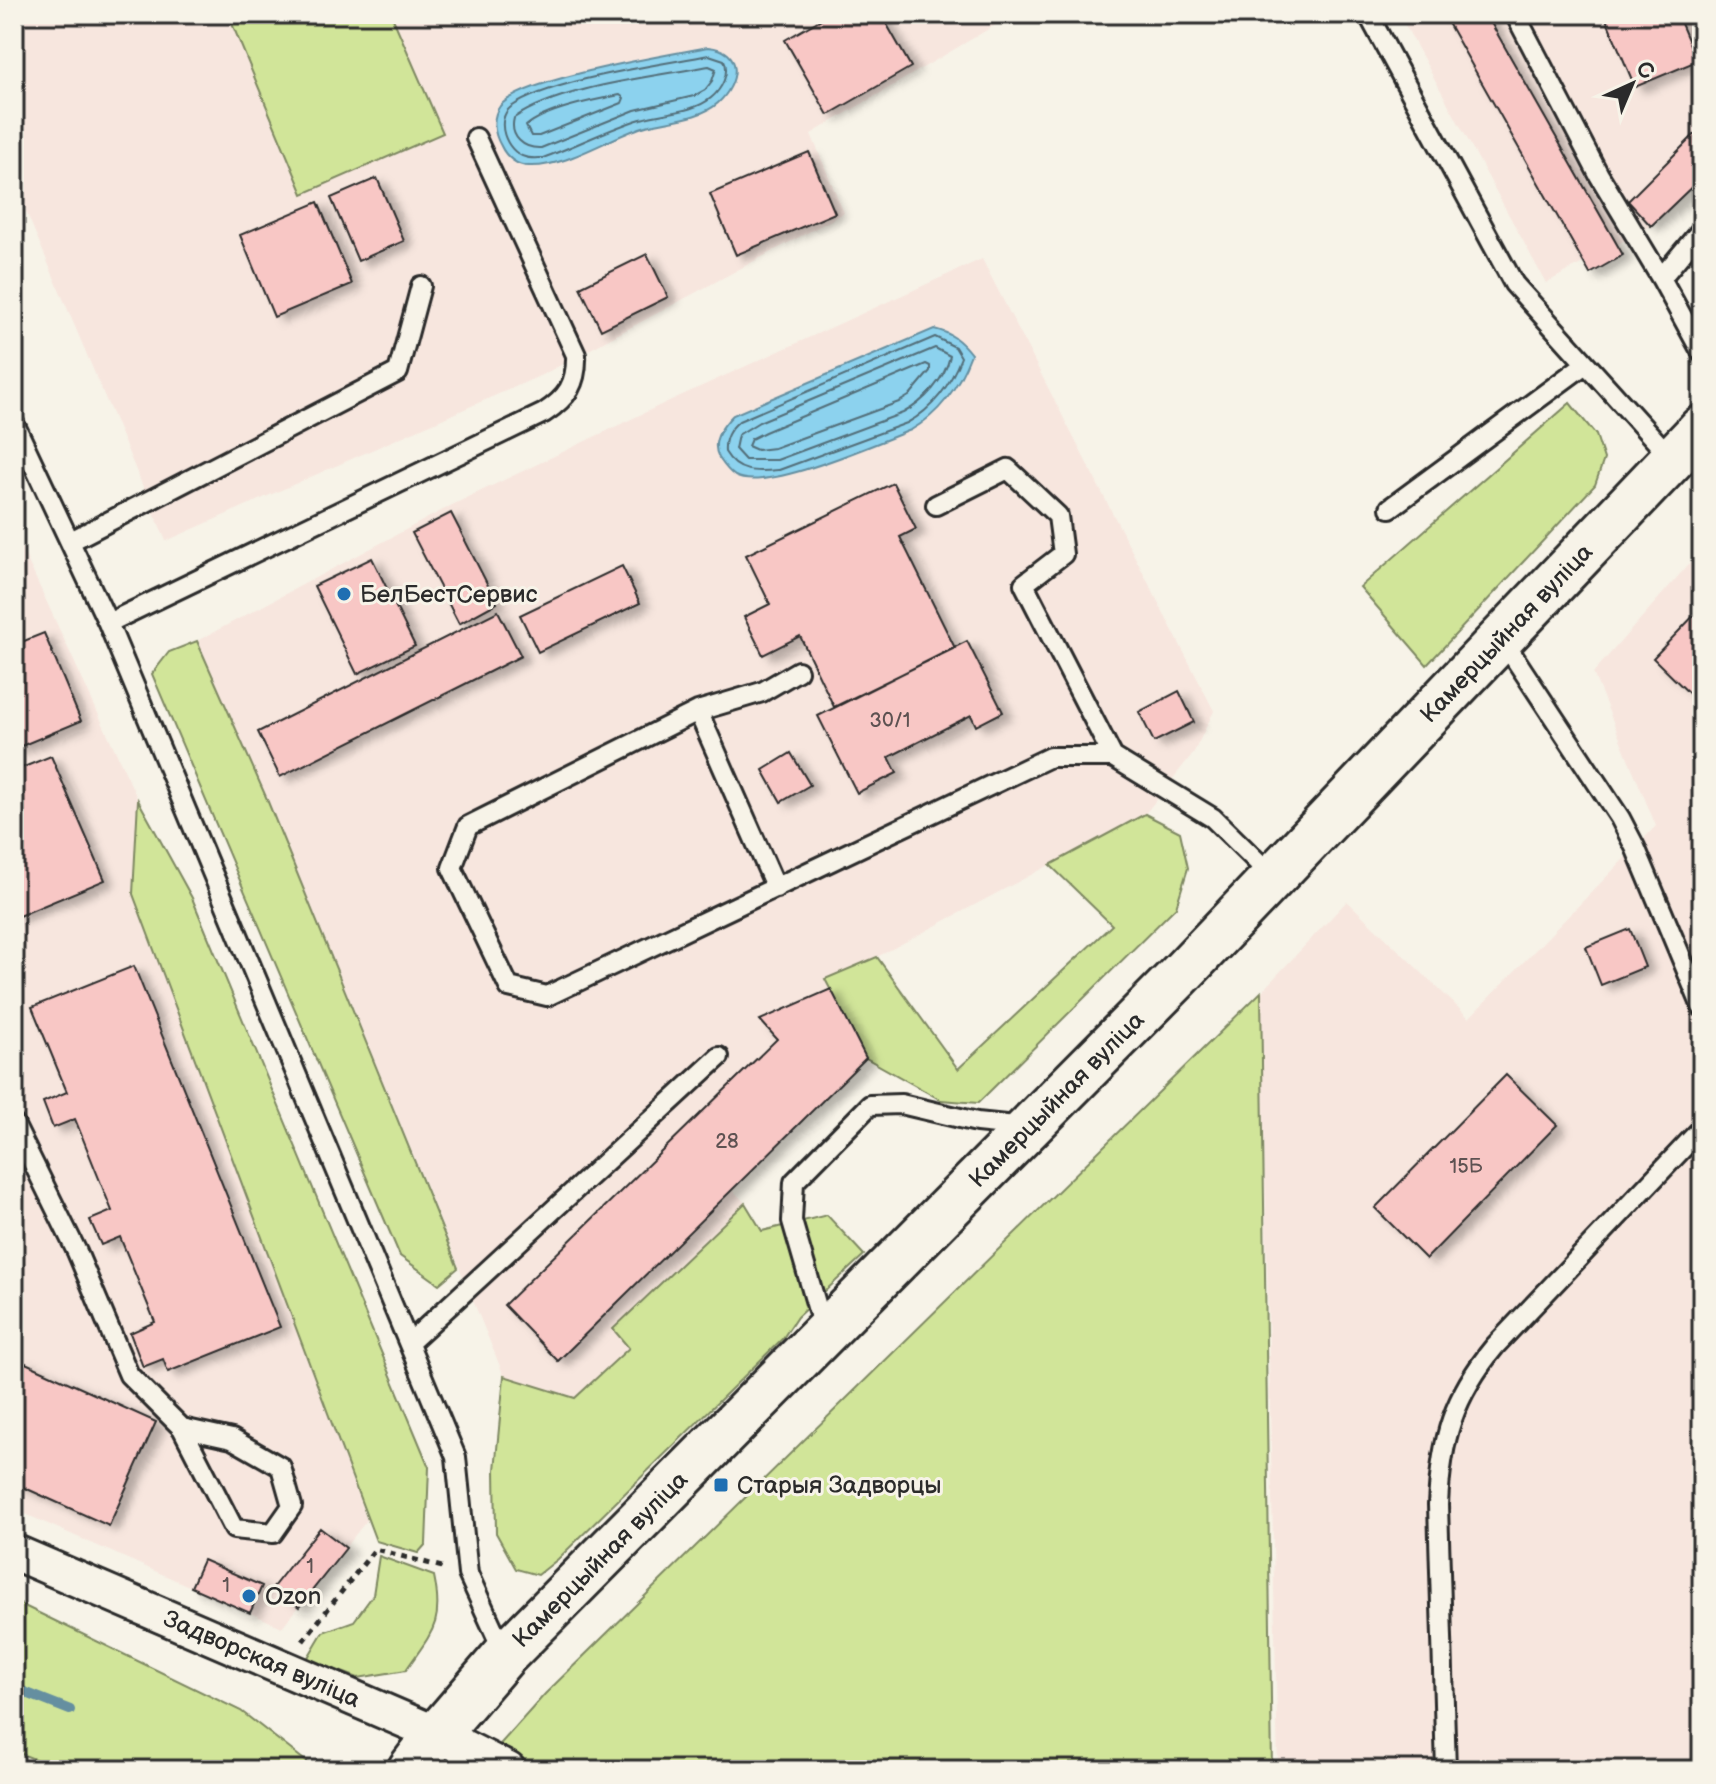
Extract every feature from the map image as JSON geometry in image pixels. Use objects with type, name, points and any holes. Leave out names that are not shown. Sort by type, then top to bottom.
[{"type":"main road","name":"Камерцыйная вуліца","points":[[410,1770],[505,1655],[1179,976],[1702,428]]},
{"type":"street","name":"Задворская вуліца","points":[[14,1552],[437,1734],[508,1770]]},
{"type":"lane","points":[[1368,14],[1514,284],[1672,459]]},
{"type":"lane","points":[[1515,14],[1599,175],[1702,353]]},
{"type":"lane","points":[[108,623],[544,413],[561,401],[576,372],[576,355],[476,138]]},
{"type":"lane","points":[[1661,278],[1702,229]]},
{"type":"lane","points":[[71,541],[398,372],[421,286]]},
{"type":"lane","points":[[1390,508],[1584,365]]},
{"type":"lane","points":[[14,423],[108,623],[456,1457],[468,1574],[505,1655]]},
{"type":"lane","points":[[936,505],[1008,469],[1058,516],[1063,554],[1024,584],[1113,757]]},
{"type":"lane","points":[[1502,639],[1620,818],[1702,1007]]},
{"type":"lane","points":[[798,671],[762,692],[698,711],[468,826],[452,868],[509,987],[547,996],[1050,757],[1113,757],[1213,818],[1272,876]]},
{"type":"lane","points":[[698,711],[776,888]]},
{"type":"lane","points":[[409,1343],[719,1057]]},
{"type":"lane","points":[[824,1334],[792,1221],[794,1182],[870,1105],[901,1104],[977,1122],[1029,1127]]},
{"type":"lane","points":[[14,1124],[77,1252],[129,1375],[182,1428],[234,1529],[273,1533],[292,1506],[281,1467],[232,1439],[182,1428]]},
{"type":"lane","points":[[1446,1770],[1440,1464],[1448,1427],[1460,1395],[1475,1369],[1495,1346],[1702,1128]]},
{"type":"path","points":[[282,1667],[375,1549],[468,1574]]},
{"type":"shaded area","points":[[14,14],[228,14],[303,194],[443,133],[391,14],[1014,14],[811,134],[844,213],[544,374],[166,541],[14,183]]},
{"type":"shaded area","points":[[1399,14],[1702,14],[1702,177],[1651,226],[1546,283]]},
{"type":"shaded area","points":[[982,259],[1214,711],[1194,752],[1145,814],[877,957],[826,979],[866,1058],[733,1190],[745,1203],[613,1328],[630,1348],[575,1399],[504,1376],[266,797],[197,641],[454,504],[669,401]]},
{"type":"shaded area","points":[[14,531],[138,800],[134,894],[367,1520],[282,1627],[14,1509]]},
{"type":"shaded area","points":[[1702,549],[1702,1770],[1278,1770],[1261,992],[1347,901],[1469,1018],[1656,826],[1593,673]]},
{"type":"green space","points":[[228,14],[391,14],[443,133],[303,194]]},
{"type":"green space","points":[[1570,403],[1596,435],[1604,459],[1595,485],[1427,665],[1360,587]]},
{"type":"green space","points":[[197,641],[266,797],[458,1268],[439,1284],[400,1256],[152,674],[169,652]]},
{"type":"green space","points":[[138,800],[192,898],[429,1467],[426,1544],[418,1553],[376,1541],[133,894]]},
{"type":"green space","points":[[1145,814],[1180,832],[1188,868],[1176,907],[978,1103],[941,1100],[866,1058],[825,979],[877,957],[958,1069],[1112,925],[1050,865]]},
{"type":"green space","points":[[1261,992],[1272,1770],[477,1770],[545,1694]]},
{"type":"green space","points":[[745,1203],[762,1231],[827,1215],[864,1255],[797,1317],[783,1338],[558,1559],[538,1575],[516,1569],[496,1533],[495,1470],[504,1376],[575,1398],[629,1348],[613,1329]]},
{"type":"green space","points":[[379,1556],[434,1576],[438,1606],[434,1627],[406,1670],[358,1678],[307,1659],[323,1632],[354,1621],[373,1595]]},
{"type":"green space","points":[[14,1601],[241,1711],[317,1770],[62,1770],[14,1751]]},
{"type":"water","points":[[708,47],[728,54],[735,69],[725,95],[702,113],[643,127],[572,157],[543,165],[516,163],[506,154],[499,141],[494,126],[500,106],[536,86],[597,69]]},
{"type":"water","points":[[934,329],[955,338],[971,354],[948,398],[911,430],[822,464],[771,478],[735,476],[719,458],[717,440],[721,429],[733,415]]},
{"type":"building","points":[[830,14],[881,14],[911,67],[828,115],[785,40]]},
{"type":"building","points":[[1443,14],[1486,14],[1623,255],[1590,274]]},
{"type":"building","points":[[1604,14],[1677,14],[1697,61],[1635,87]]},
{"type":"building","points":[[1702,127],[1702,177],[1651,226],[1628,201]]},
{"type":"building","points":[[809,152],[835,213],[736,255],[710,194]]},
{"type":"building","points":[[377,178],[404,241],[358,261],[331,198]]},
{"type":"building","points":[[318,202],[352,284],[274,317],[240,235]]},
{"type":"building","points":[[647,254],[668,297],[601,330],[580,287]]},
{"type":"building","points":[[893,483],[916,529],[900,537],[955,648],[834,707],[800,636],[763,655],[744,617],[770,604],[746,555]]},
{"type":"building","points":[[451,513],[497,603],[459,624],[412,533]]},
{"type":"building","points":[[372,558],[415,646],[357,674],[314,586]]},
{"type":"building","points":[[622,566],[640,603],[538,652],[520,615]]},
{"type":"building","points":[[1702,607],[1702,706],[1653,658]]},
{"type":"building","points":[[498,611],[521,656],[280,777],[258,732]]},
{"type":"building","points":[[44,633],[81,721],[14,749],[14,645]]},
{"type":"building","points":[[967,641],[1003,712],[976,726],[971,715],[889,757],[897,773],[857,793],[818,716]]},
{"type":"building","points":[[1179,691],[1194,722],[1154,742],[1139,712]]},
{"type":"building","points":[[791,753],[810,785],[781,802],[763,770]]},
{"type":"building","points":[[51,756],[105,880],[14,918],[14,771]]},
{"type":"building","points":[[1630,929],[1645,967],[1601,985],[1586,947]]},
{"type":"building","points":[[134,966],[280,1327],[168,1372],[163,1359],[143,1367],[130,1333],[155,1322],[120,1237],[101,1245],[90,1220],[112,1211],[75,1119],[53,1128],[43,1102],[67,1092],[32,1007]]},
{"type":"building","points":[[831,989],[866,1058],[558,1361],[504,1305],[777,1039],[760,1020]]},
{"type":"building","points":[[1506,1075],[1557,1125],[1426,1259],[1375,1208]]},
{"type":"building","points":[[21,1361],[156,1422],[109,1526],[14,1483],[14,1377]]},
{"type":"building","points":[[320,1528],[346,1548],[299,1607],[273,1587]]},
{"type":"building","points":[[203,1560],[262,1586],[250,1613],[191,1587]]},
{"type":"waterway","points":[[14,1688],[70,1710]]},
{"type":"place","name":"БелБестСервис","points":[[344,594]]},
{"type":"place","name":"Старыя Задворцы","points":[[721,1485]]},
{"type":"place","name":"Ozon","points":[[249,1596]]}]
